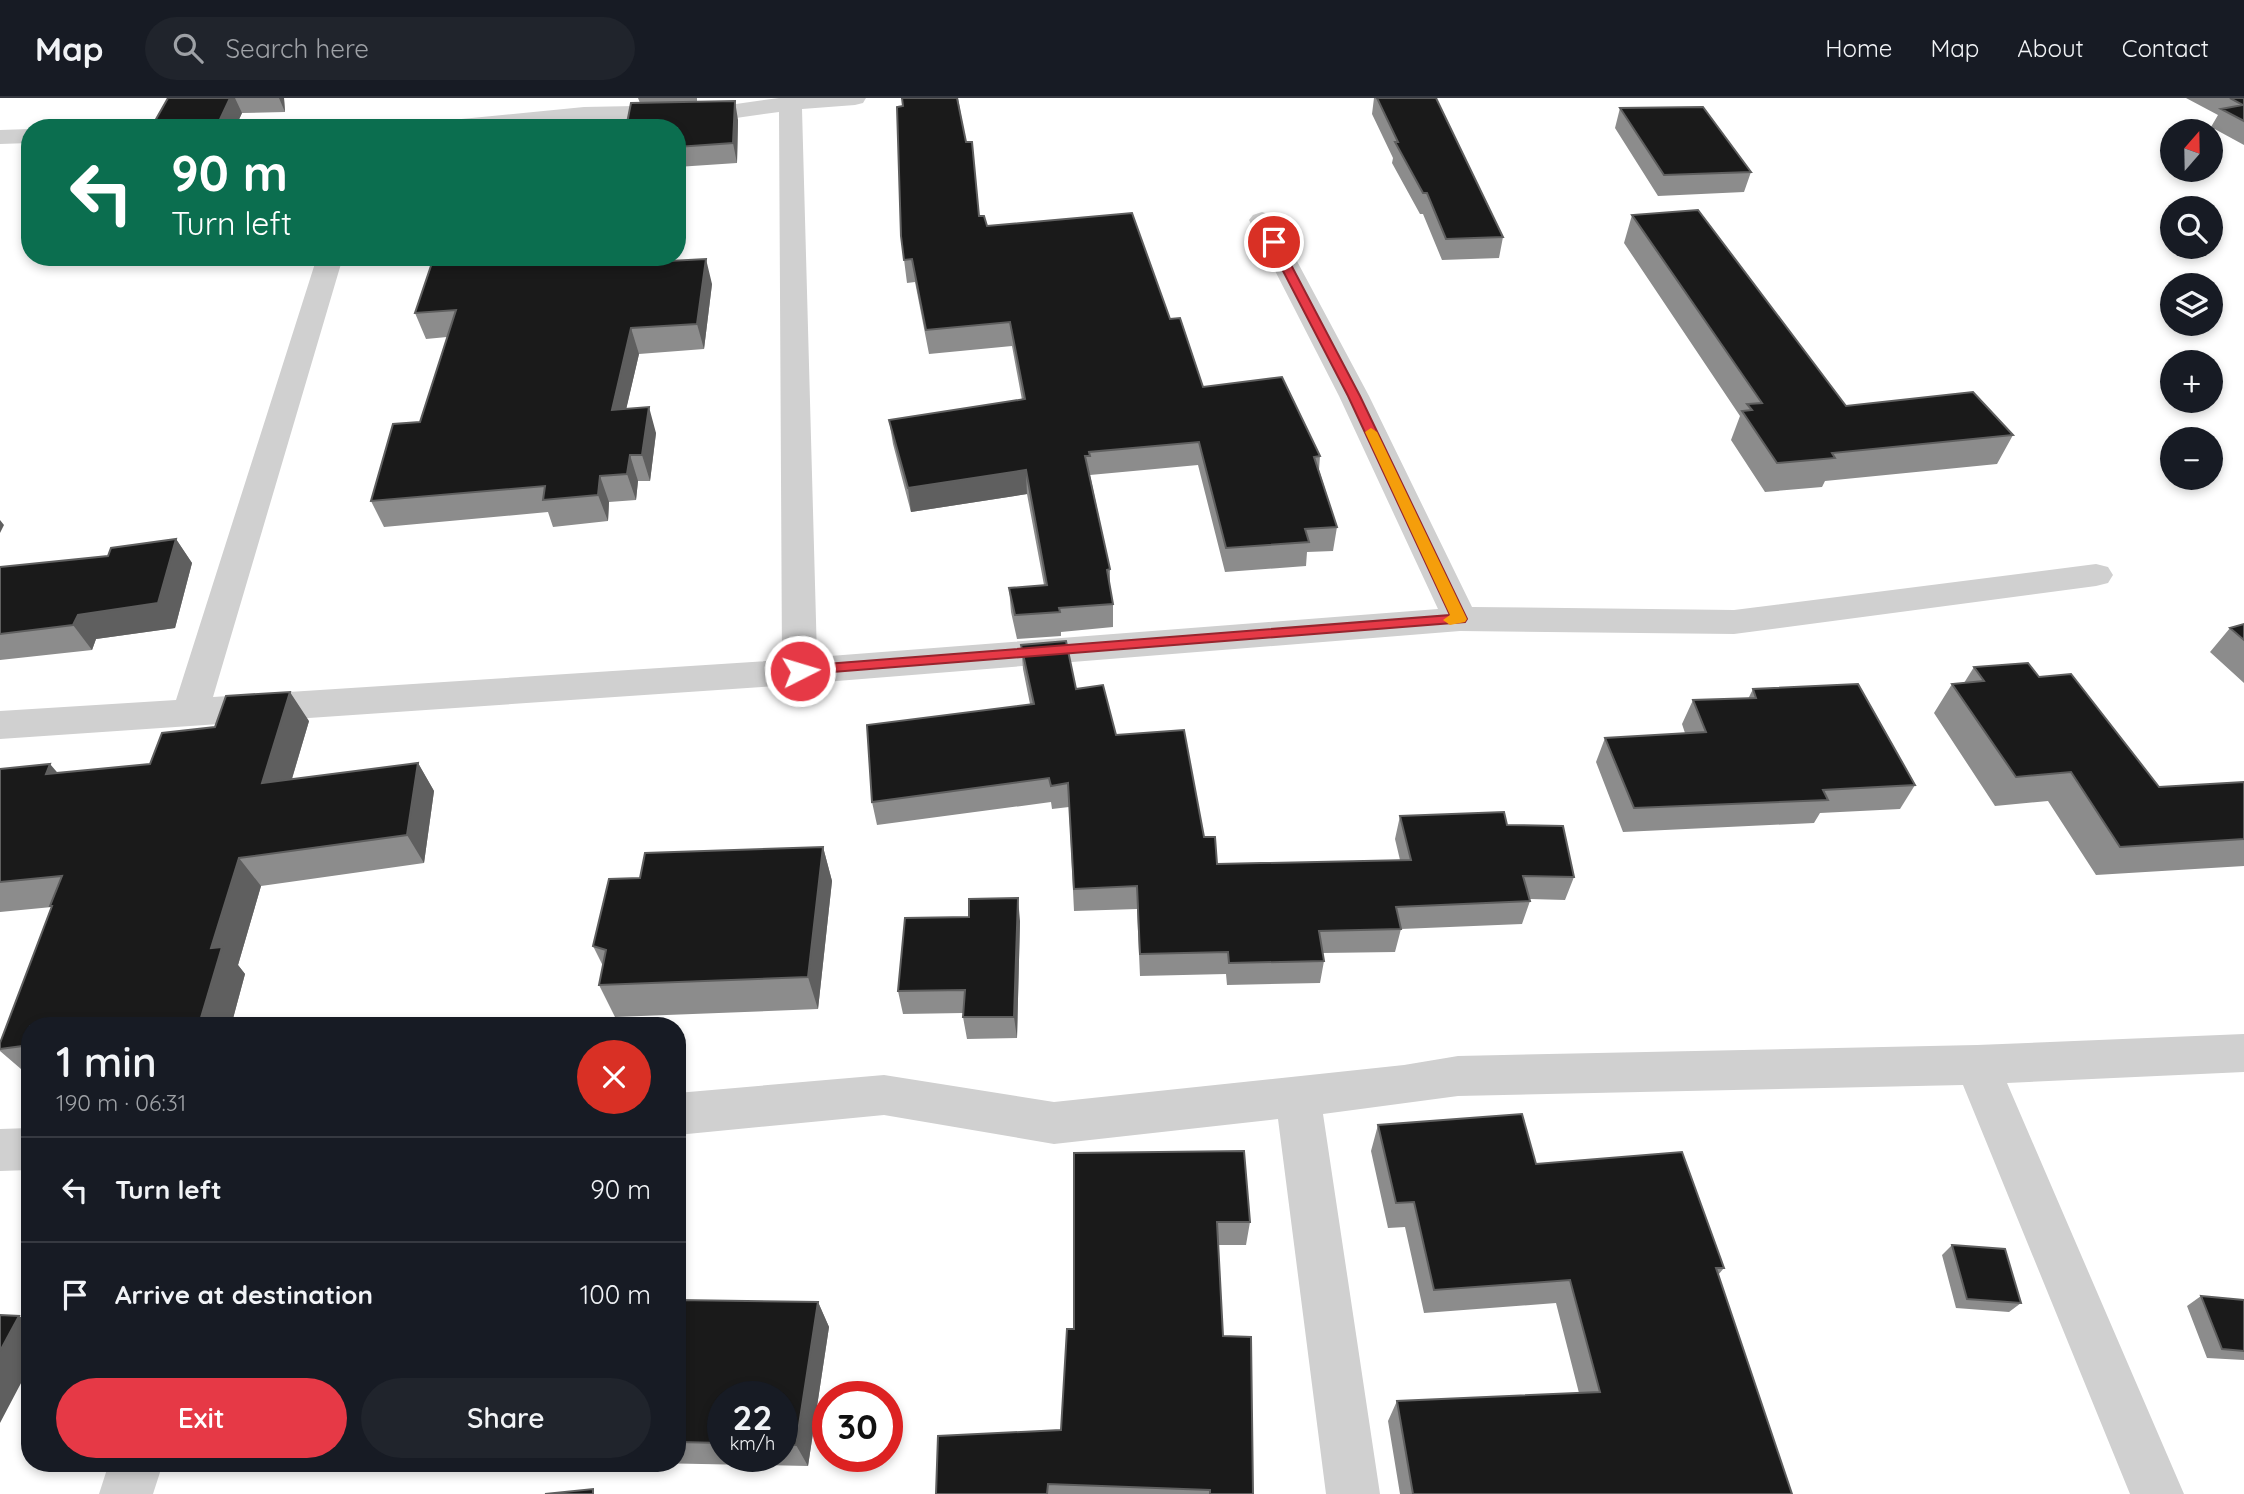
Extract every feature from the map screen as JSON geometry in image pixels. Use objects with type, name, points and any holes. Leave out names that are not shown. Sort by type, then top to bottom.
[{"type":"street","points":[[532,119],[583,114],[736,111],[855,98]]},
{"type":"street","points":[[790,103],[800,671]]},
{"type":"street","points":[[0,137],[21,136]]},
{"type":"street","points":[[1262,220],[1354,396],[1460,619]]},
{"type":"street","points":[[190,713],[327,266]]},
{"type":"street","points":[[0,725],[800,671],[1460,619],[1734,622],[2096,575]]},
{"type":"street","points":[[686,1113],[884,1095],[1055,1124],[1458,1076],[1977,1065],[2244,1053]]},
{"type":"street","points":[[1977,1065],[2157,1494]]},
{"type":"street","points":[[1298,1097],[1353,1494]]},
{"type":"street","points":[[0,1150],[21,1149]]},
{"type":"street","points":[[127,1494],[133,1472]]},
{"type":"building","points":[[168,98],[230,98],[220,119],[156,119]]},
{"type":"building","points":[[902,98],[957,98],[966,142],[972,142],[979,216],[984,216],[987,226],[1132,213],[1170,319],[1180,318],[1203,387],[1282,377],[1320,456],[1314,457],[1337,527],[1305,529],[1309,542],[1226,548],[1199,442],[1089,452],[1090,456],[1085,456],[1110,569],[1107,570],[1113,604],[1015,615],[1009,588],[1047,585],[1026,470],[908,488],[889,420],[1025,399],[1010,322],[926,330],[912,259],[904,260],[901,236],[897,107],[903,106]]},
{"type":"building","points":[[1377,98],[1436,98],[1503,237],[1446,239],[1427,193],[1423,193],[1395,142],[1398,142]]},
{"type":"building","points":[[2230,98],[2244,98],[2244,121],[2221,109],[2243,105]]},
{"type":"building","points":[[735,101],[733,143],[686,146],[686,119],[628,119],[631,103]]},
{"type":"building","points":[[1703,107],[1751,172],[1664,175],[1620,108]]},
{"type":"building","points":[[1698,210],[1846,406],[1973,392],[2013,435],[1832,453],[1835,458],[1777,463],[1742,411],[1752,410],[1747,404],[1762,403],[1632,215]]},
{"type":"building","points":[[706,259],[697,324],[631,328],[612,410],[649,407],[642,455],[630,455],[627,474],[600,476],[598,495],[543,500],[545,486],[371,501],[393,424],[420,422],[456,310],[415,313],[431,266],[686,266],[686,260]]},
{"type":"building","points":[[176,539],[158,603],[78,615],[73,625],[0,634],[0,567],[108,556],[111,548]]},
{"type":"building","points":[[2244,624],[2244,640],[2230,628]]},
{"type":"building","points":[[1066,641],[1076,689],[1103,685],[1116,735],[1184,730],[1204,837],[1215,837],[1217,864],[1411,860],[1400,816],[1504,812],[1507,825],[1563,826],[1574,877],[1523,876],[1530,901],[1396,907],[1401,929],[1319,931],[1324,961],[1229,963],[1228,952],[1140,954],[1137,886],[1074,889],[1068,783],[1051,786],[1049,778],[872,802],[867,725],[1034,704],[1021,645]]},
{"type":"building","points":[[2028,663],[2039,677],[2071,674],[2159,787],[2244,782],[2244,839],[2120,847],[2071,772],[2016,777],[1952,684],[1984,681],[1974,667]]},
{"type":"building","points":[[1858,684],[1915,785],[1823,790],[1828,800],[1634,808],[1605,738],[1706,732],[1693,700],[1756,698],[1753,689]]},
{"type":"building","points":[[290,692],[262,783],[418,763],[407,835],[239,858],[211,948],[222,947],[201,1017],[21,1017],[21,1046],[0,1049],[62,876],[0,882],[0,769],[50,764],[46,774],[150,764],[162,733],[215,727],[226,696]]},
{"type":"building","points":[[823,847],[808,977],[599,985],[606,950],[593,946],[609,879],[640,878],[645,853]]},
{"type":"building","points":[[1018,898],[1014,1017],[963,1017],[965,990],[898,991],[905,918],[969,917],[969,899]]},
{"type":"building","points":[[1522,1114],[1536,1164],[1682,1152],[1724,1268],[1716,1268],[1792,1494],[1413,1494],[1397,1401],[1600,1392],[1570,1280],[1434,1290],[1414,1202],[1396,1203],[1378,1125]]},
{"type":"building","points":[[1244,1151],[1250,1222],[1217,1222],[1223,1336],[1251,1337],[1253,1494],[1048,1484],[1047,1494],[936,1494],[938,1436],[1061,1430],[1067,1329],[1074,1329],[1074,1153]]},
{"type":"building","points":[[1952,1245],[2005,1249],[2021,1303],[1967,1299]]},
{"type":"building","points":[[2201,1296],[2244,1300],[2244,1351],[2222,1349]]},
{"type":"building","points":[[686,1300],[818,1302],[798,1432],[798,1381],[707,1381],[707,1443],[686,1442]]},
{"type":"building","points":[[0,1315],[19,1316],[0,1351]]},
{"type":"building","points":[[593,1489],[593,1494],[545,1494]]},
{"type":"slow traffic","points":[[1371,432],[1460,619],[1450,620]]},
{"type":"route","points":[[800,671],[1460,619],[1354,396],[1274,242]]}]
